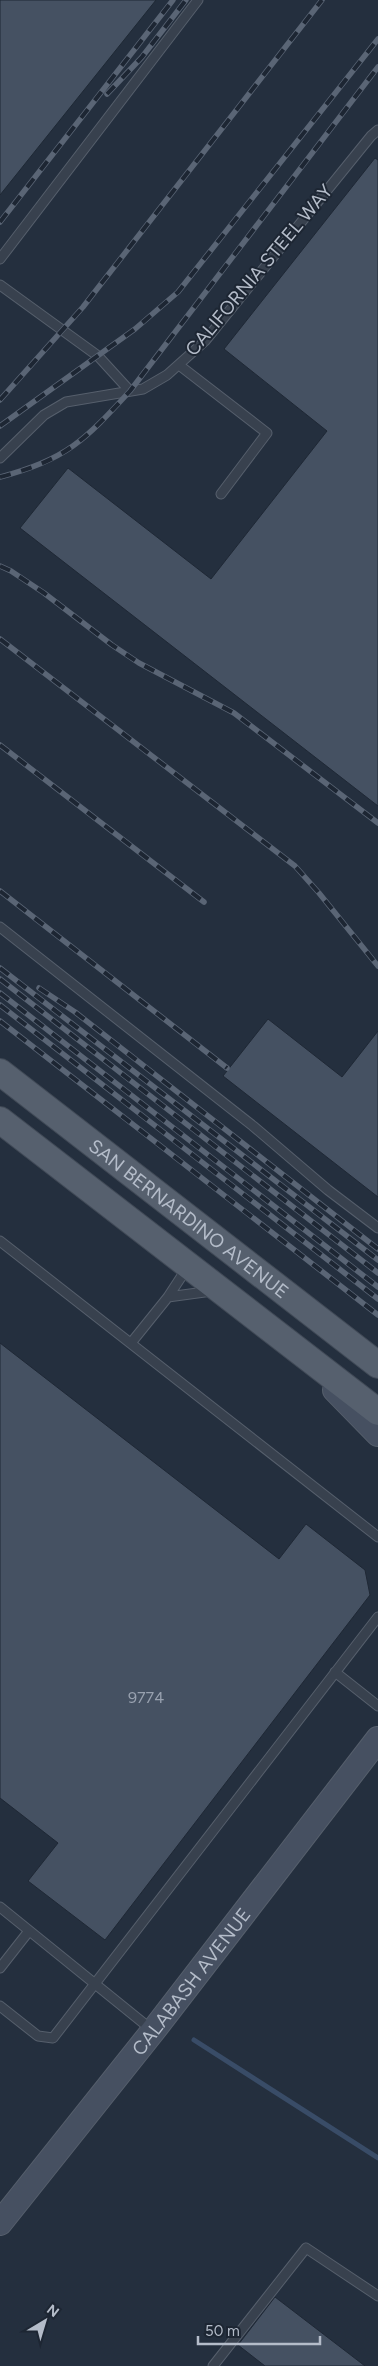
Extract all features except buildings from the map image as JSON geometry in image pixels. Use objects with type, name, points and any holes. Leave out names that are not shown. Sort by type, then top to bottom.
[{"type":"main road","name":"SAN BERNARDINO AVENUE","points":[[0,1072],[378,1366]]},
{"type":"main road","points":[[0,1091],[11,1099],[80,1134]]},
{"type":"main road","name":"SAN BERNARDINO AVENUE","points":[[0,1120],[378,1412]]},
{"type":"main road","points":[[189,1266],[230,1268],[343,1355],[378,1375]]},
{"type":"street","points":[[292,1346],[378,1434]]},
{"type":"street","name":"CALABASH AVENUE","points":[[0,2222],[153,2031],[378,1739]]},
{"type":"lane","points":[[0,259],[198,0]]},
{"type":"lane","name":"CALIFORNIA STEEL WAY","points":[[0,458],[44,415],[66,402],[143,389],[167,375],[205,341],[371,136],[378,130]]},
{"type":"lane","points":[[0,285],[98,356],[130,390]]},
{"type":"lane","points":[[179,364],[267,433],[222,494]]},
{"type":"lane","points":[[0,927],[253,1126],[328,1190],[378,1228]]},
{"type":"lane","points":[[0,1241],[378,1537]]},
{"type":"lane","points":[[131,1343],[168,1297],[174,1285],[189,1266]]},
{"type":"lane","points":[[168,1297],[219,1289]]},
{"type":"lane","points":[[0,2006],[38,2036],[53,2038],[378,1617]]},
{"type":"lane","points":[[335,1672],[378,1706]]},
{"type":"lane","points":[[0,1907],[153,2031]]},
{"type":"lane","points":[[0,1968],[29,1931]]},
{"type":"lane","points":[[213,2366],[306,2248],[378,2296]]},
{"type":"waterway","points":[[194,2040],[378,2158]]},
{"type":"railway","points":[[0,222],[173,0]]},
{"type":"railway","points":[[107,94],[142,57],[186,0]]},
{"type":"railway","points":[[0,400],[83,307],[322,0]]},
{"type":"railway","points":[[0,426],[135,329],[178,292],[378,39]]},
{"type":"railway","points":[[0,477],[42,463],[73,446],[100,423],[130,391],[378,67]]},
{"type":"railway","points":[[0,566],[44,593],[112,645],[139,663],[234,713],[378,823]]},
{"type":"railway","points":[[0,639],[295,866],[378,966]]},
{"type":"railway","points":[[0,745],[204,902]]},
{"type":"railway","points":[[0,891],[227,1068]]},
{"type":"railway","points":[[0,968],[378,1260]]},
{"type":"railway","points":[[0,979],[378,1273]]},
{"type":"railway","points":[[39,988],[75,1012],[378,1249]]},
{"type":"railway","points":[[0,993],[378,1287]]},
{"type":"railway","points":[[0,1005],[378,1299]]},
{"type":"railway","points":[[0,1021],[378,1315]]}]
